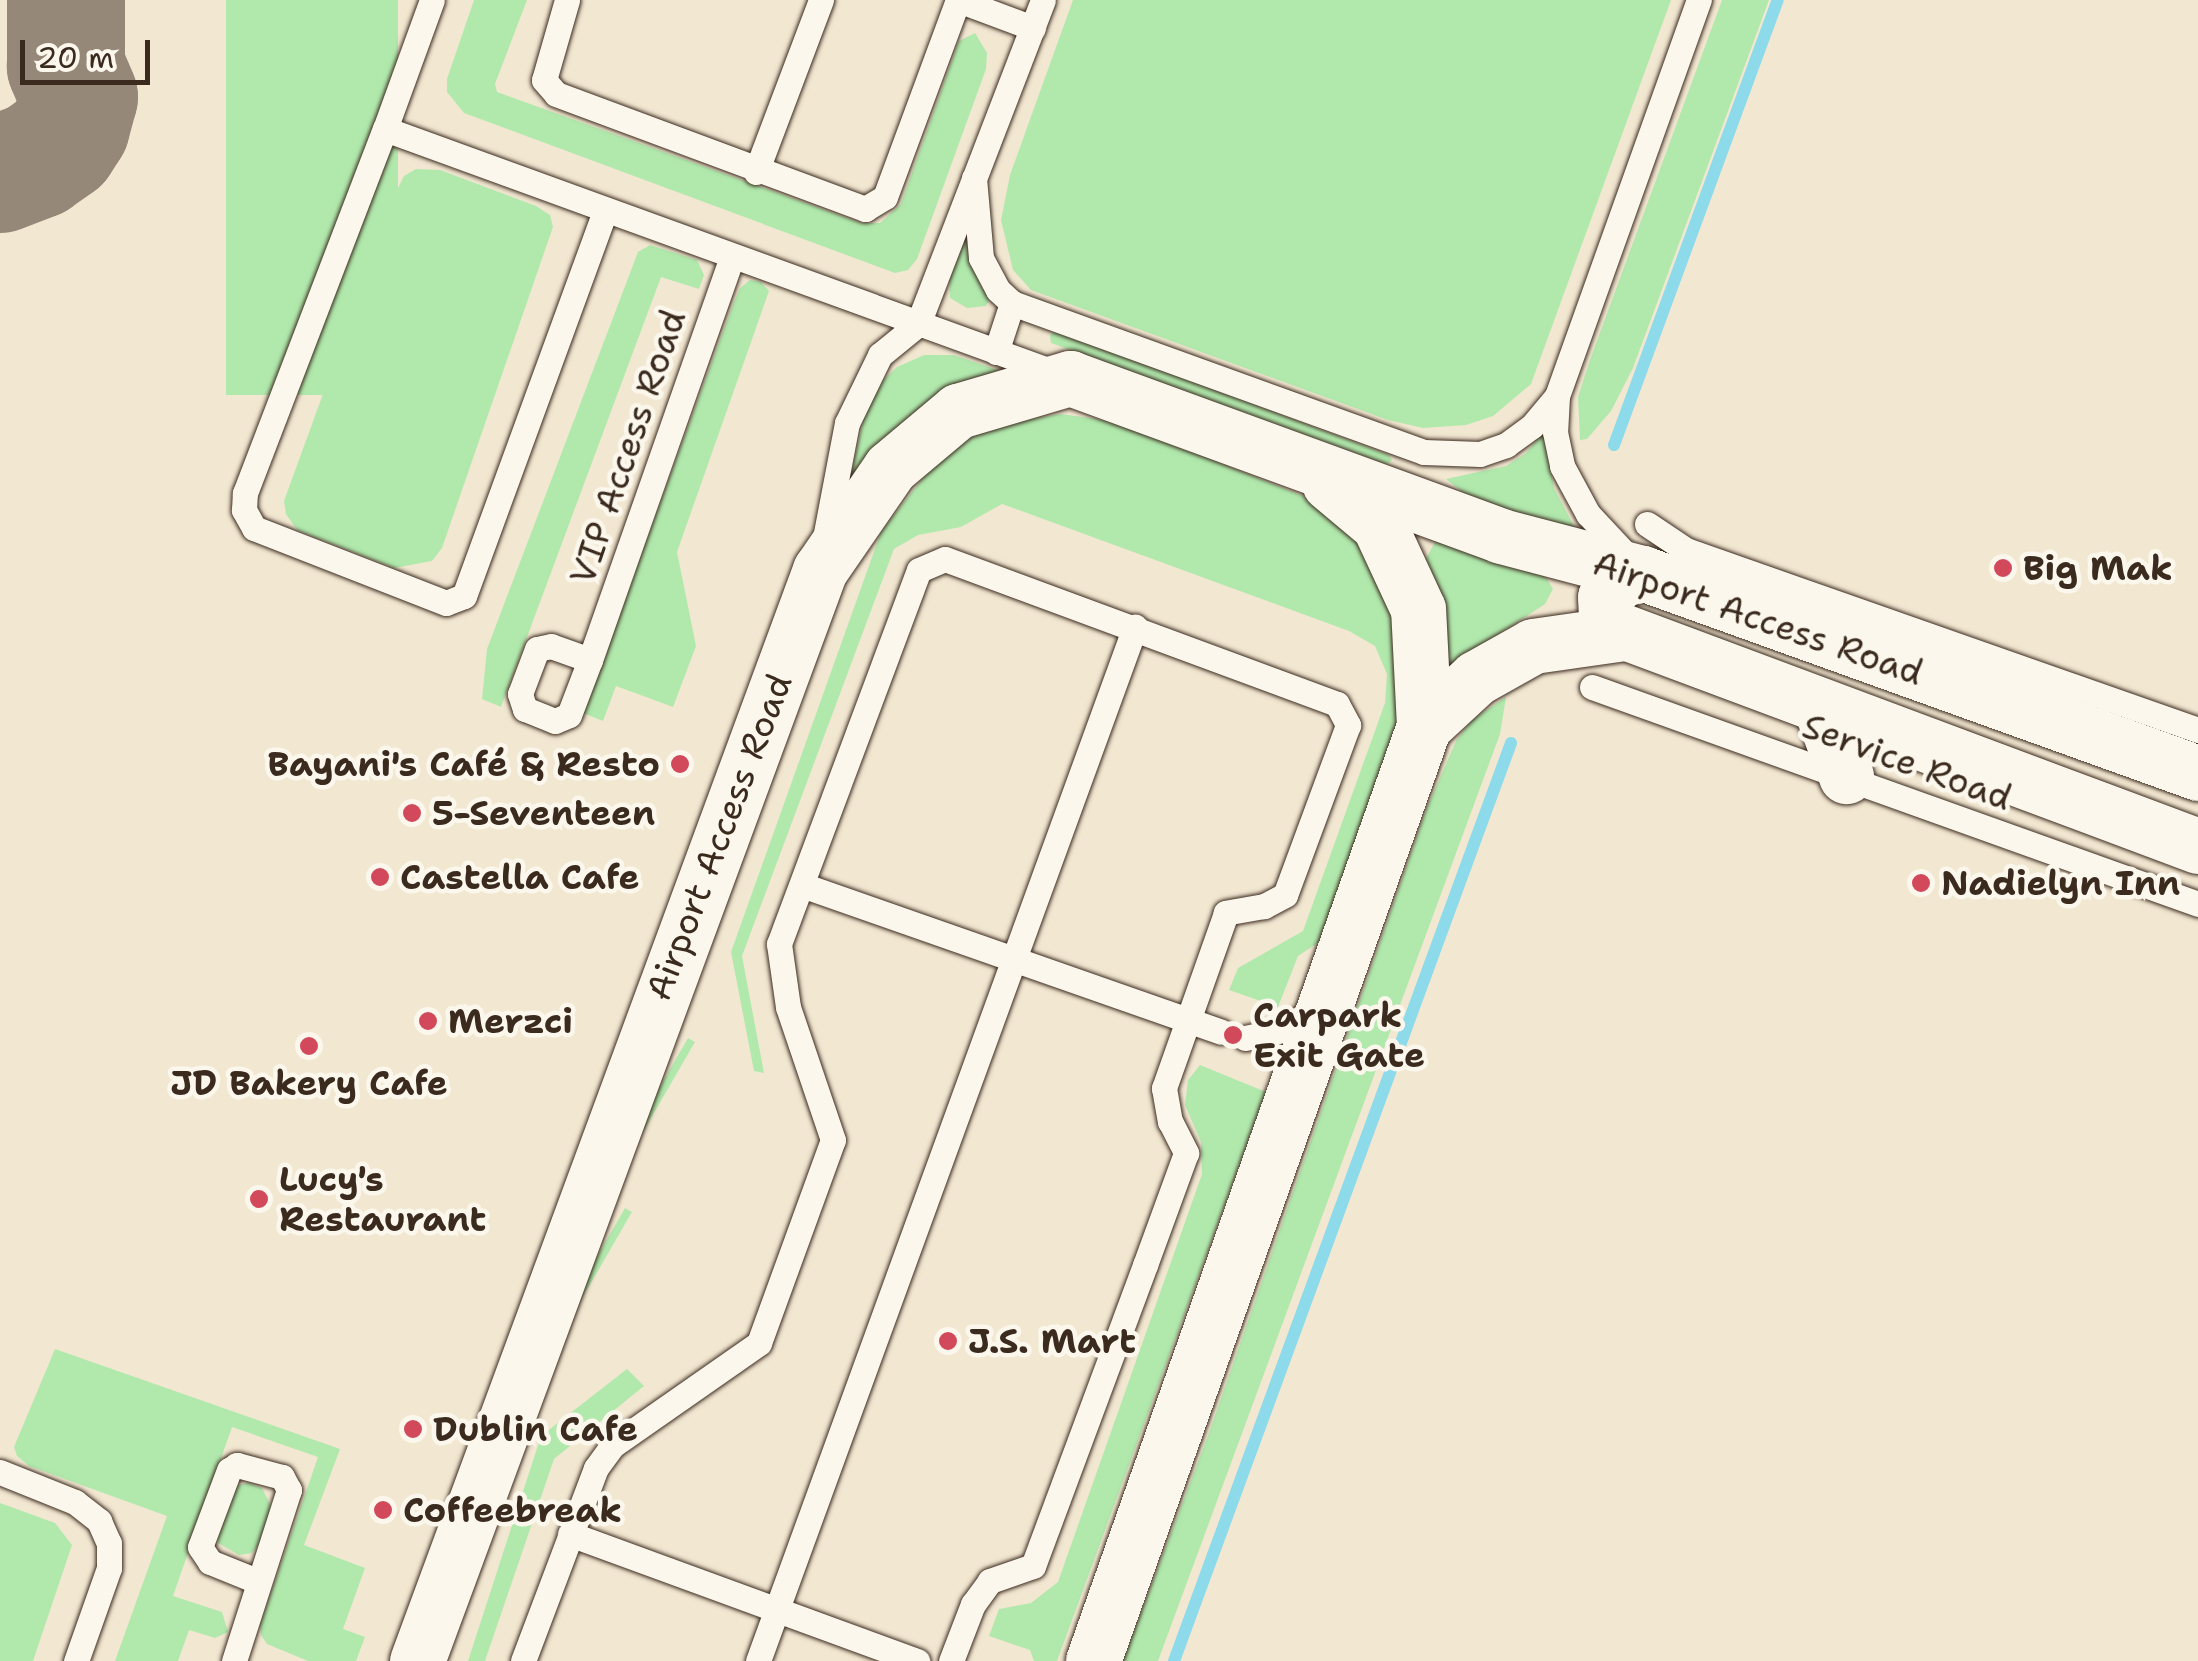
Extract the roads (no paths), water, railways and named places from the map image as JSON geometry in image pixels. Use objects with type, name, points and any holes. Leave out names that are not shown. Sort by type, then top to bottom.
[{"type":"main road","name":"Airport Access Road","points":[[417,1661],[820,570],[890,468],[958,411],[1070,378],[1500,536],[1644,549],[2198,773]]},
{"type":"main road","name":"Airport Access Road","points":[[1093,1661],[1424,726],[1418,609],[1379,525],[1316,471]]},
{"type":"main road","points":[[1624,632],[1606,617],[1605,596],[1644,549]]},
{"type":"main road","name":"Airport Access Road","points":[[1624,632],[2198,846]]},
{"type":"main road","points":[[1424,726],[1476,678],[1532,646],[1624,632]]},
{"type":"main road","points":[[1820,706],[1846,776]]},
{"type":"lane","points":[[432,0],[244,502],[248,520],[261,533],[423,594],[452,603],[466,591],[606,211]]},
{"type":"lane","points":[[567,0],[544,80],[556,94],[756,172],[865,209],[884,197],[958,0],[1033,28]]},
{"type":"lane","points":[[756,172],[821,0]]},
{"type":"lane","points":[[820,570],[847,423],[880,355],[918,324],[1043,0]]},
{"type":"lane","points":[[1699,0],[1557,396],[1555,432],[1562,466],[1588,514],[1644,549],[1686,550],[2198,730]]},
{"type":"lane","points":[[385,129],[1070,378]]},
{"type":"lane","points":[[974,178],[981,258],[998,290],[1012,303],[1424,452],[1480,454],[1506,445],[1532,426],[1557,396]]},
{"type":"lane","name":"VIP Access Road","points":[[590,660],[732,257]]},
{"type":"lane","points":[[996,352],[1012,303]]},
{"type":"lane","points":[[1409,504],[1424,452]]},
{"type":"lane","points":[[523,1661],[596,1468],[612,1445],[758,1344],[832,1140],[781,971],[779,944],[919,570],[945,559],[1337,704],[1348,725],[1286,895],[1264,906],[1226,914],[1187,1018],[1164,1088],[1170,1121],[1186,1152],[1034,1566],[990,1581],[973,1604],[951,1661]]},
{"type":"lane","points":[[758,1661],[1135,627]]},
{"type":"lane","name":"Service Road","points":[[1592,687],[2198,904]]},
{"type":"lane","points":[[802,885],[1233,1035],[1284,1030],[1329,998]]},
{"type":"lane","points":[[234,1661],[283,1509],[287,1482],[237,1464],[229,1470],[200,1546],[210,1562],[257,1581]]},
{"type":"lane","points":[[0,1472],[75,1502],[99,1521],[109,1543],[109,1568],[76,1661]]},
{"type":"lane","points":[[570,1534],[917,1661]]},
{"type":"waterway","points":[[1614,445],[1778,0]]},
{"type":"waterway","points":[[1174,1661],[1511,743]]},
{"type":"place","name":"Big Mak","points":[[2003,568]]},
{"type":"place","name":"Bayani's Café & Resto","points":[[680,764]]},
{"type":"place","name":"5-Seventeen","points":[[412,813]]},
{"type":"place","name":"Castella Cafe","points":[[380,877]]},
{"type":"place","name":"Nadielyn Inn","points":[[1921,883]]},
{"type":"place","name":"Merzci","points":[[428,1021]]},
{"type":"place","name":"Carpark Exit Gate","points":[[1233,1035]]},
{"type":"place","name":"JD Bakery Cafe","points":[[309,1046]]},
{"type":"place","name":"Lucy's Restaurant","points":[[259,1199]]},
{"type":"place","name":"J.S. Mart","points":[[948,1341]]},
{"type":"place","name":"Dublin Cafe","points":[[413,1429]]},
{"type":"place","name":"Coffeebreak","points":[[383,1510]]}]
